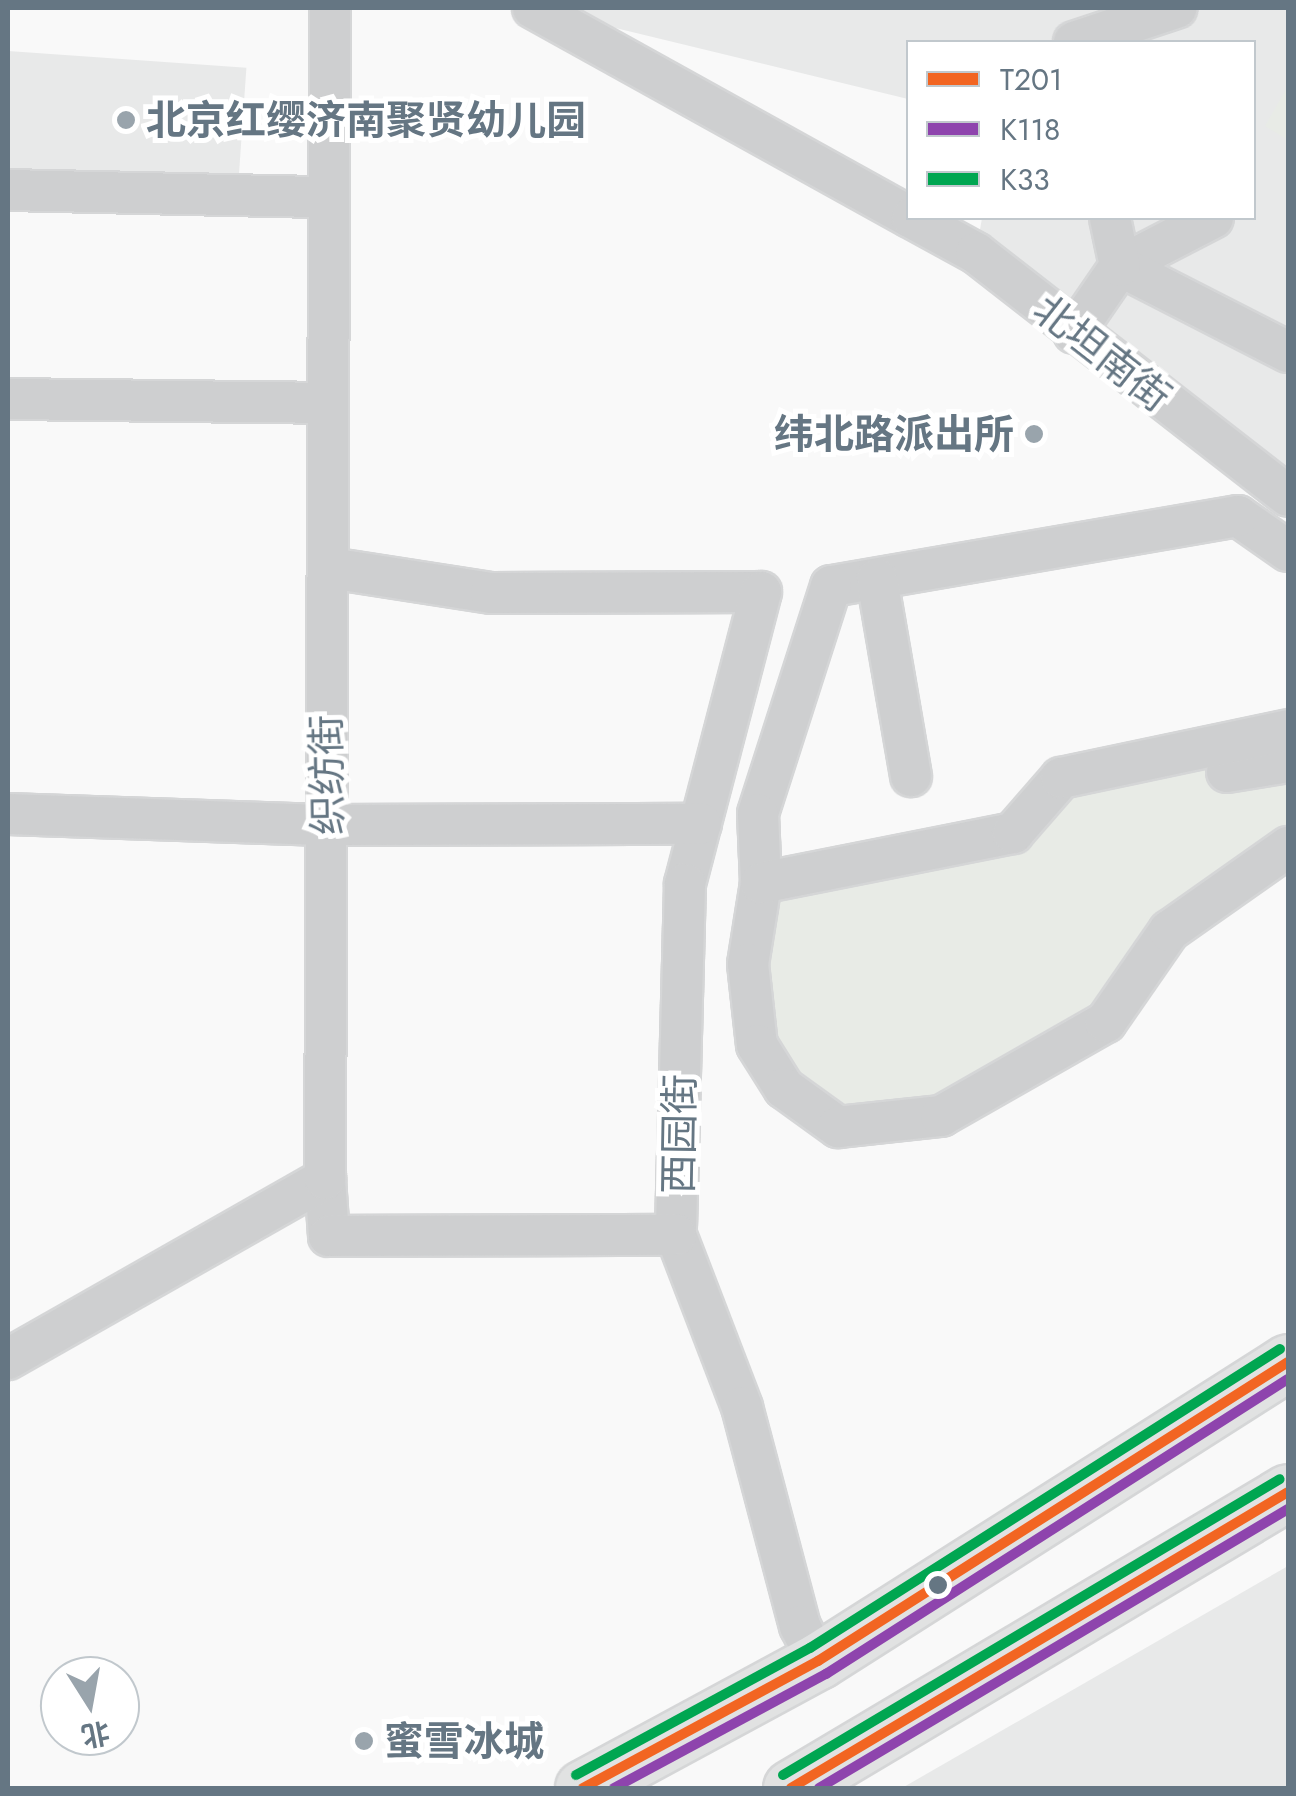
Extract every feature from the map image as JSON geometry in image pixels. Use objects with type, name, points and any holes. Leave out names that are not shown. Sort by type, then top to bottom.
[{"type":"main road","points":[[583,1788],[818,1661],[1288,1362]]},
{"type":"main road","points":[[791,1788],[1288,1492]]},
{"type":"street","name":"织纺街","points":[[330,8],[326,403],[330,568],[324,601],[329,824],[325,1179],[329,1236],[676,1235]]},
{"type":"street","name":"北坦南街","points":[[532,8],[906,215]]},
{"type":"street","points":[[1080,40],[1170,9],[1187,40]]},
{"type":"street","points":[[8,190],[328,197]]},
{"type":"street","name":"北坦南街","points":[[916,220],[976,253],[1288,496]]},
{"type":"street","points":[[1110,220],[1120,266]]},
{"type":"street","points":[[1074,333],[1120,266],[1209,220]]},
{"type":"street","points":[[1120,266],[1288,352]]},
{"type":"street","points":[[8,398],[326,403]]},
{"type":"street","points":[[1288,551],[1238,516],[831,586],[758,814],[761,883],[748,964],[757,1045],[784,1088],[838,1127],[942,1116],[1106,1022],[1169,932],[1288,847]]},
{"type":"street","name":"西园街","points":[[330,568],[491,592],[761,592],[685,884],[676,1235],[742,1406],[800,1626],[818,1661]]},
{"type":"street","points":[[876,579],[911,776]]},
{"type":"street","points":[[761,883],[1013,833],[1061,778],[1288,730]]},
{"type":"street","points":[[1226,772],[1288,762]]},
{"type":"street","points":[[8,814],[329,824],[701,824]]},
{"type":"street","points":[[8,1358],[325,1179]]},
{"type":"shaded area","points":[[533,8],[1288,8],[1288,496],[976,253],[982,220],[1256,220],[1256,40],[906,40],[906,99]]},
{"type":"shaded area","name":"北京红缨济南聚贤幼儿园","points":[[8,51],[246,68],[238,189],[8,173]]},
{"type":"shaded area","points":[[1288,86],[1288,140],[1265,126]]},
{"type":"shaded area","points":[[1288,730],[1288,847],[1169,932],[1106,1022],[941,1116],[838,1127],[784,1088],[748,964],[761,883],[1013,833],[1061,778]]},
{"type":"shaded area","points":[[1288,1566],[1288,1788],[902,1788]]},
{"type":"transit line","name":"K33","points":[[576,1775],[810,1648],[1280,1349]]},
{"type":"transit line","name":"T201","points":[[583,1788],[818,1661],[1288,1362]]},
{"type":"transit line","name":"K118","points":[[614,1788],[826,1674],[1288,1379]]},
{"type":"transit line","name":"K33","points":[[783,1775],[1280,1479]]},
{"type":"transit line","name":"T201","points":[[791,1788],[1288,1492]]},
{"type":"transit line","name":"K118","points":[[819,1788],[1288,1509]]},
{"type":"place","name":"北京红缨济南聚贤幼儿园","points":[[126,120]]},
{"type":"place","name":"纬北路派出所","points":[[1034,434]]},
{"type":"place","name":"蜜雪冰城","points":[[364,1741]]}]
